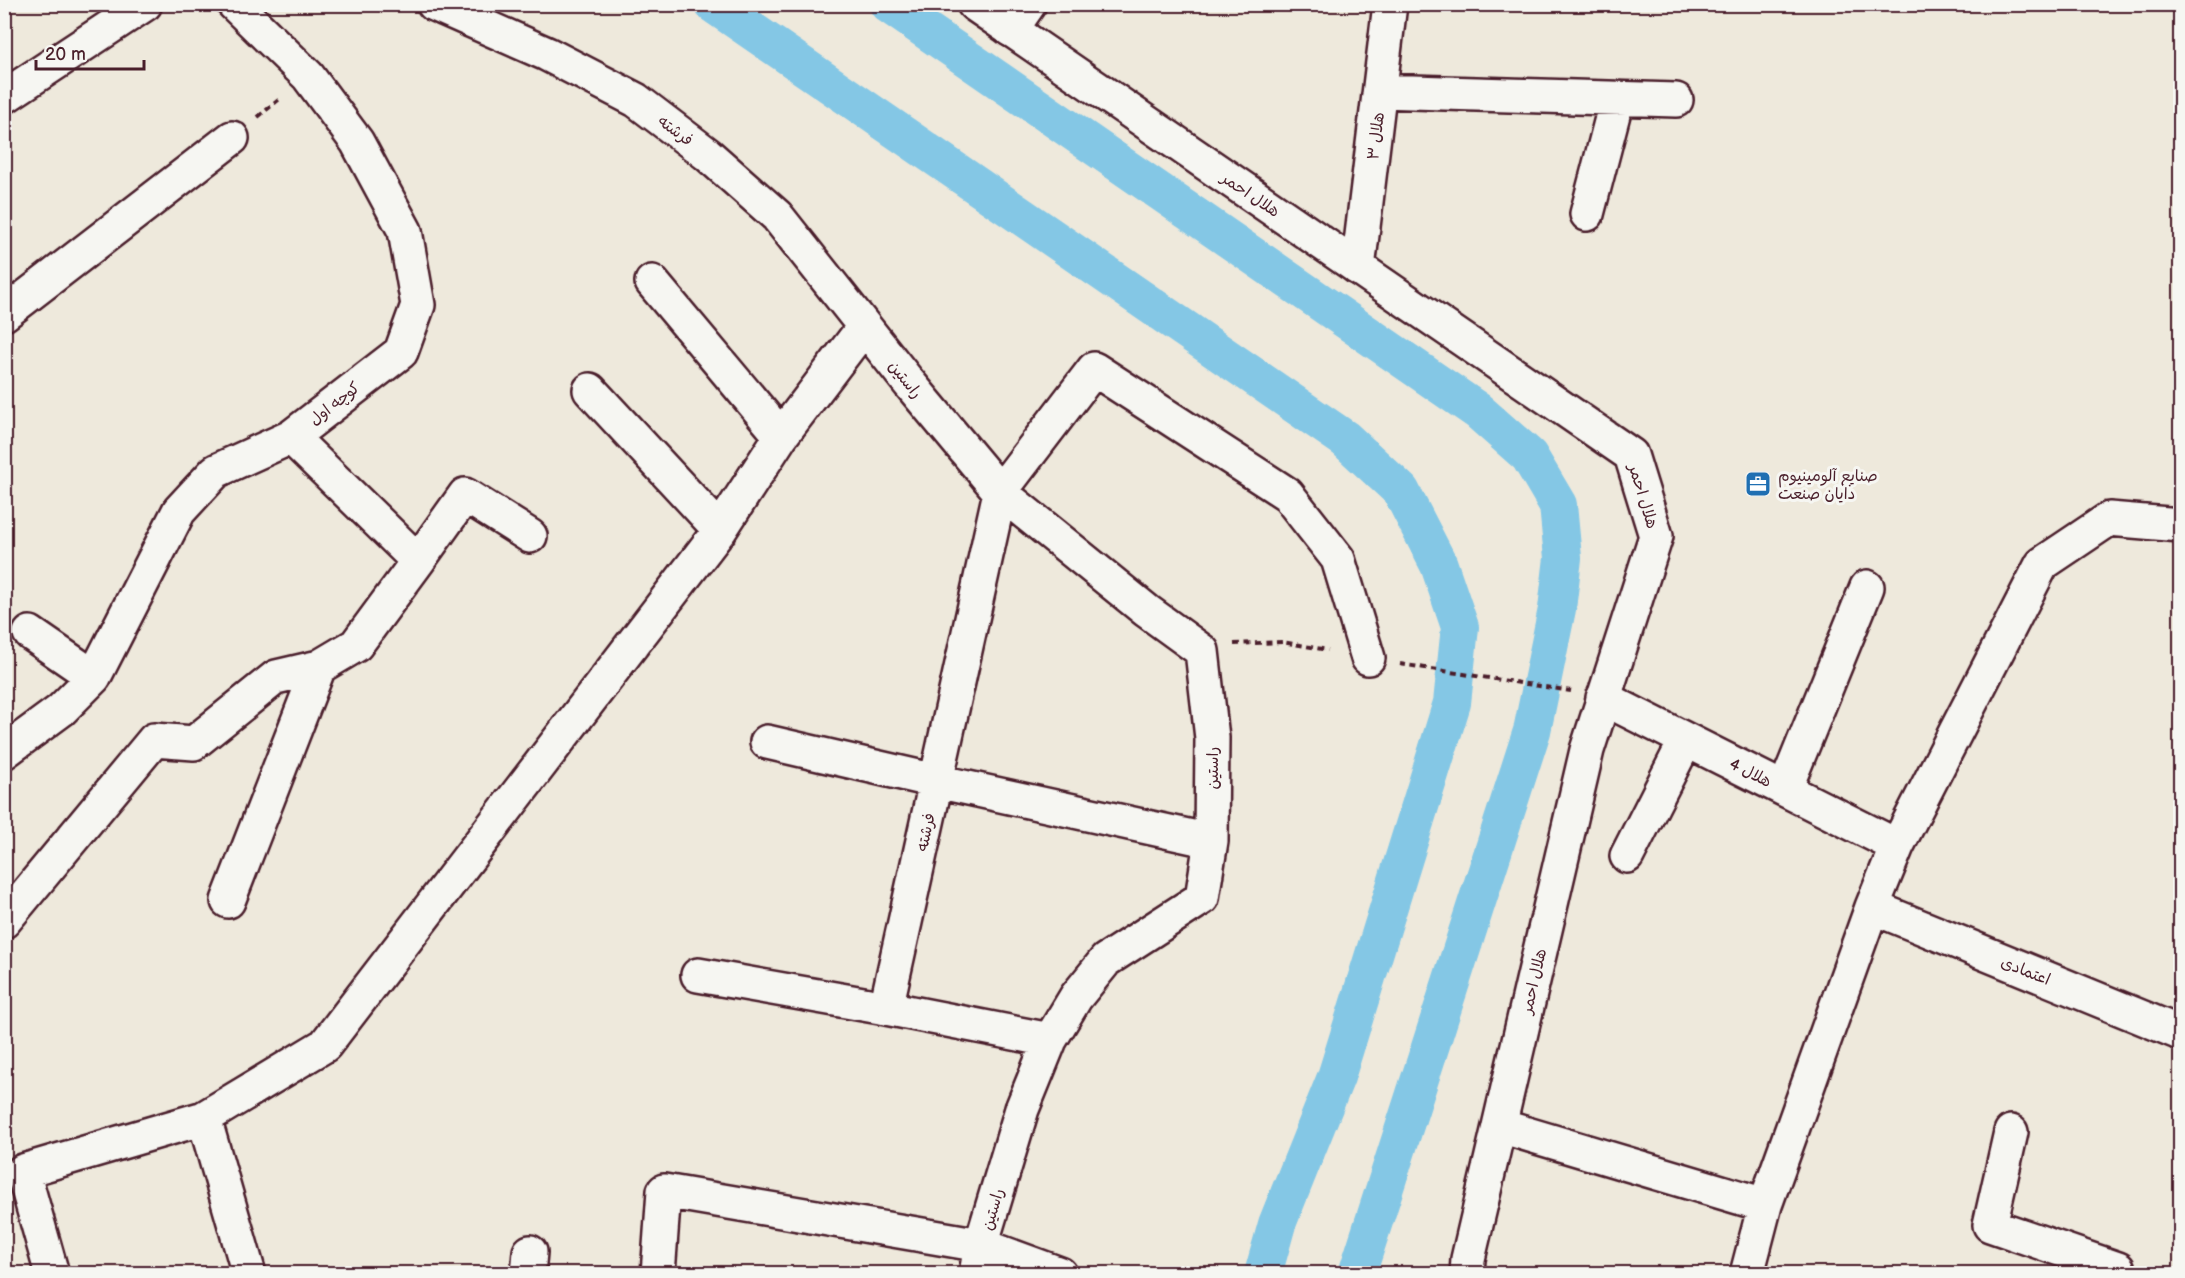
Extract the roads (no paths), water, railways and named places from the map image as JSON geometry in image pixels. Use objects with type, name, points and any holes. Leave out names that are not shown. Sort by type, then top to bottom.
[{"type":"street","points":[[4,97],[145,4]]},
{"type":"street","name":"کوچه اول","points":[[4,752],[61,710],[94,677],[179,511],[216,471],[291,437],[401,352],[418,305],[405,231],[357,142],[308,76],[234,4]]},
{"type":"street","name":"فرشته","points":[[434,4],[547,54],[636,100],[707,154],[777,216],[864,327]]},
{"type":"street","name":"هلال احمر","points":[[974,4],[1020,17],[1358,268],[1631,455],[1656,536],[1587,750],[1468,1260],[1467,1274]]},
{"type":"street","name":"هلال ۳","points":[[1358,268],[1380,91],[1381,10]]},
{"type":"street","points":[[1380,91],[1676,100]]},
{"type":"street","points":[[1587,214],[1617,99]]},
{"type":"street","points":[[4,314],[232,138]]},
{"type":"street","points":[[652,282],[781,436]]},
{"type":"street","points":[[52,1274],[23,1171],[204,1118],[324,1045],[720,530],[781,436],[864,327]]},
{"type":"street","name":"راستین","points":[[864,327],[1000,492],[1147,611],[1202,651],[1212,738],[1211,841],[1202,898],[1106,960],[1076,997],[1050,1040],[1022,1109],[979,1259]]},
{"type":"street","points":[[1000,492],[1094,369],[1287,494],[1338,559],[1368,658]]},
{"type":"street","points":[[590,390],[720,530]]},
{"type":"street","points":[[291,437],[418,561]]},
{"type":"street","name":"فرشته","points":[[886,1008],[1000,492]]},
{"type":"street","points":[[4,921],[154,740],[194,743],[276,677],[319,667],[356,645],[465,495],[530,536]]},
{"type":"street","points":[[1747,1274],[1765,1205],[1872,907],[1897,846],[2042,564],[2109,519],[2181,525]]},
{"type":"street","points":[[1785,789],[1867,587]]},
{"type":"street","points":[[30,633],[94,677]]},
{"type":"street","points":[[228,901],[319,667]]},
{"type":"street","name":"هلال 4","points":[[1604,699],[1897,846]]},
{"type":"street","points":[[1627,856],[1686,740]]},
{"type":"street","points":[[767,742],[936,782],[1211,841]]},
{"type":"street","name":"اعتمادی","points":[[1872,907],[2181,1033]]},
{"type":"street","points":[[698,975],[1050,1040]]},
{"type":"street","points":[[204,1118],[249,1274]]},
{"type":"street","points":[[1500,1126],[1765,1205]]},
{"type":"street","points":[[2011,1132],[1990,1226],[2118,1269],[2117,1274]]},
{"type":"street","points":[[658,1274],[664,1191],[979,1259],[1060,1274]]},
{"type":"waterway","points":[[713,4],[1345,439],[1401,491],[1439,565],[1460,627],[1452,703],[1336,1077],[1277,1224],[1263,1274]]},
{"type":"waterway","points":[[888,4],[1478,411],[1529,456],[1558,505],[1563,558],[1557,609],[1532,731],[1357,1274]]},
{"type":"place","name":"صنايع آلومینیوم دایان صنعت","points":[[1758,484]]}]
